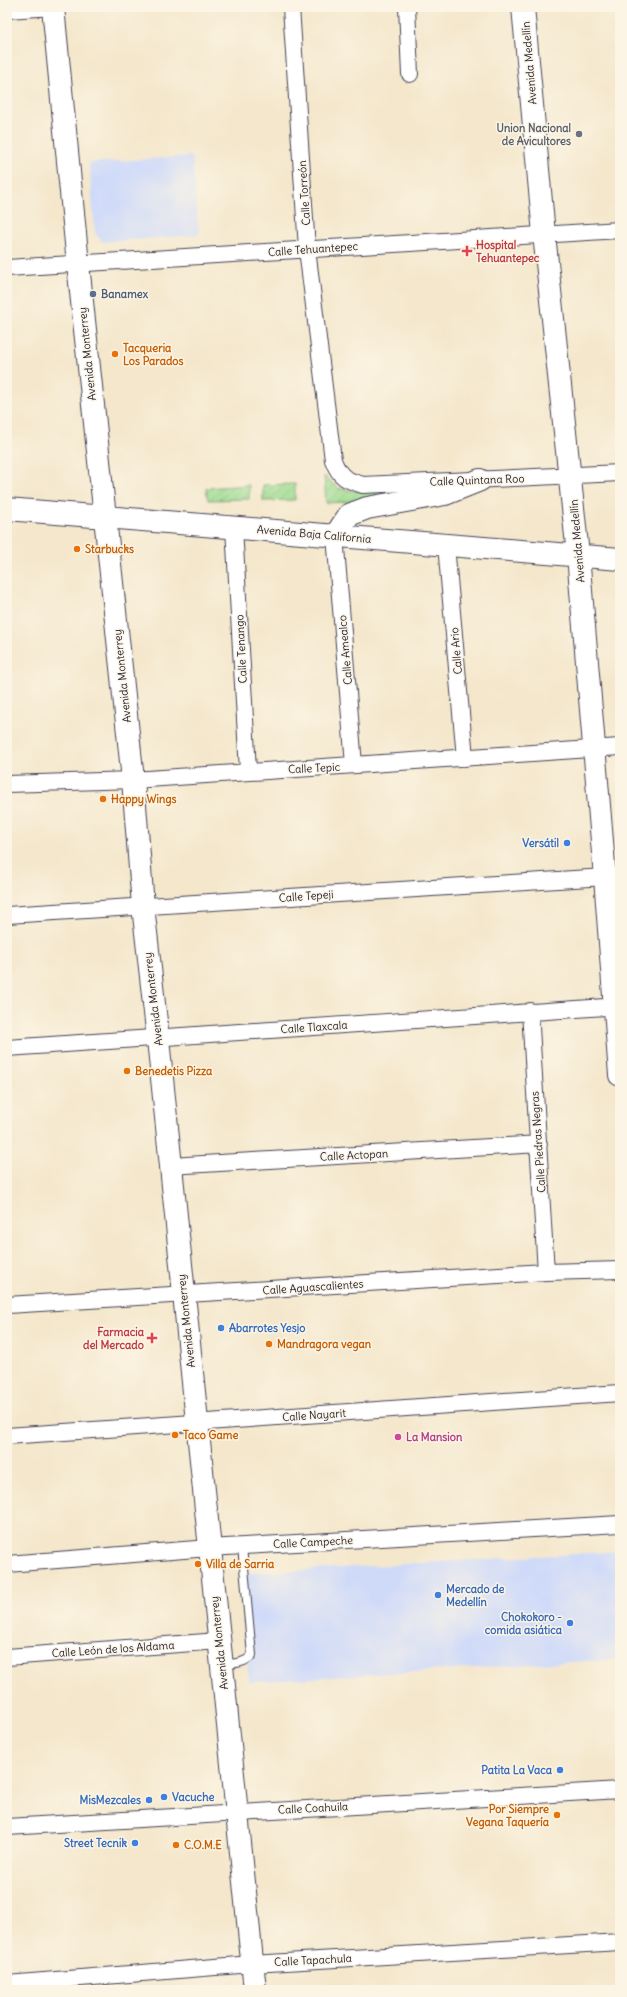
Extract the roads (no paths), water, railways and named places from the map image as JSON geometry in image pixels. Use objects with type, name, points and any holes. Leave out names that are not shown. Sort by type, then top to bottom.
[{"type":"main road","name":"Avenida Monterrey","points":[[53,7],[78,264],[133,780],[142,906],[158,1039],[255,1990]]},
{"type":"main road","name":"Avenida Medellín","points":[[524,7],[544,234],[578,556],[617,1006],[620,1075]]},
{"type":"main road","points":[[335,536],[349,515],[367,508],[446,494],[480,480]]},
{"type":"main road","name":"Avenida Baja California","points":[[7,509],[620,559]]},
{"type":"street","points":[[7,10],[53,7]]},
{"type":"street","name":"Calle Torreón","points":[[291,7],[308,249],[333,460],[338,473]]},
{"type":"street","points":[[407,7],[410,74]]},
{"type":"street","name":"Calle Tehuantepec","points":[[7,268],[620,230]]},
{"type":"street","name":"Calle Quintana Roo","points":[[338,473],[348,481],[363,485],[620,473]]},
{"type":"street","name":"Calle Tenango","points":[[234,528],[248,771]]},
{"type":"street","name":"Calle Amealco","points":[[335,536],[354,765]]},
{"type":"street","name":"Calle Ario","points":[[446,545],[466,758]]},
{"type":"street","name":"Calle Tepic","points":[[7,784],[133,780],[248,771],[620,747]]},
{"type":"street","name":"Calle Tepeji","points":[[7,915],[606,877]]},
{"type":"street","name":"Calle Tlaxcala","points":[[7,1048],[158,1039],[530,1011],[617,1006]]},
{"type":"street","name":"Calle Piedras Negras","points":[[530,1011],[546,1272]]},
{"type":"street","name":"Calle Actopan","points":[[170,1166],[539,1144]]},
{"type":"street","name":"Calle Aguascalientes","points":[[7,1305],[546,1272],[620,1270]]},
{"type":"street","name":"Calle Nayarit","points":[[7,1436],[620,1394]]},
{"type":"street","name":"Calle Campeche","points":[[7,1564],[209,1548],[620,1524]]},
{"type":"street","name":"Calle León de los Aldama","points":[[7,1657],[219,1641]]},
{"type":"street","name":"Calle Coahuila","points":[[7,1827],[620,1790]]},
{"type":"street","name":"Calle Tapachula","points":[[7,1984],[252,1964],[620,1942]]},
{"type":"lane","points":[[222,1665],[249,1660],[252,1655],[242,1546]]},
{"type":"place","name":"Union Nacional de Avicultores","points":[[579,134]]},
{"type":"place","name":"Hospital Tehuantepec","points":[[467,251]]},
{"type":"place","name":"Banamex","points":[[93,294]]},
{"type":"place","name":"Tacqueria Los Parados","points":[[115,354]]},
{"type":"place","name":"Starbucks","points":[[77,549]]},
{"type":"place","name":"Happy Wings","points":[[103,799]]},
{"type":"place","name":"Versátil","points":[[567,843]]},
{"type":"place","name":"Benedetis Pizza","points":[[127,1071]]},
{"type":"place","name":"Abarrotes Yesjo","points":[[221,1328]]},
{"type":"place","name":"Farmacia del Mercado","points":[[152,1338]]},
{"type":"place","name":"Mandragora vegan","points":[[269,1344]]},
{"type":"place","name":"Taco Game","points":[[175,1435]]},
{"type":"place","name":"La Mansion","points":[[398,1437]]},
{"type":"place","name":"Villa de Sarria","points":[[198,1564]]},
{"type":"place","name":"Mercado de Medellín","points":[[438,1595]]},
{"type":"place","name":"Chokokoro - comida asiática","points":[[570,1623]]},
{"type":"place","name":"Patita La Vaca","points":[[560,1770]]},
{"type":"place","name":"Vacuche","points":[[164,1797]]},
{"type":"place","name":"MisMezcales","points":[[149,1800]]},
{"type":"place","name":"Por Siempre Vegana Taquería","points":[[557,1815]]},
{"type":"place","name":"Street Tecnik","points":[[135,1843]]},
{"type":"place","name":"C.O.M.E","points":[[176,1845]]}]
